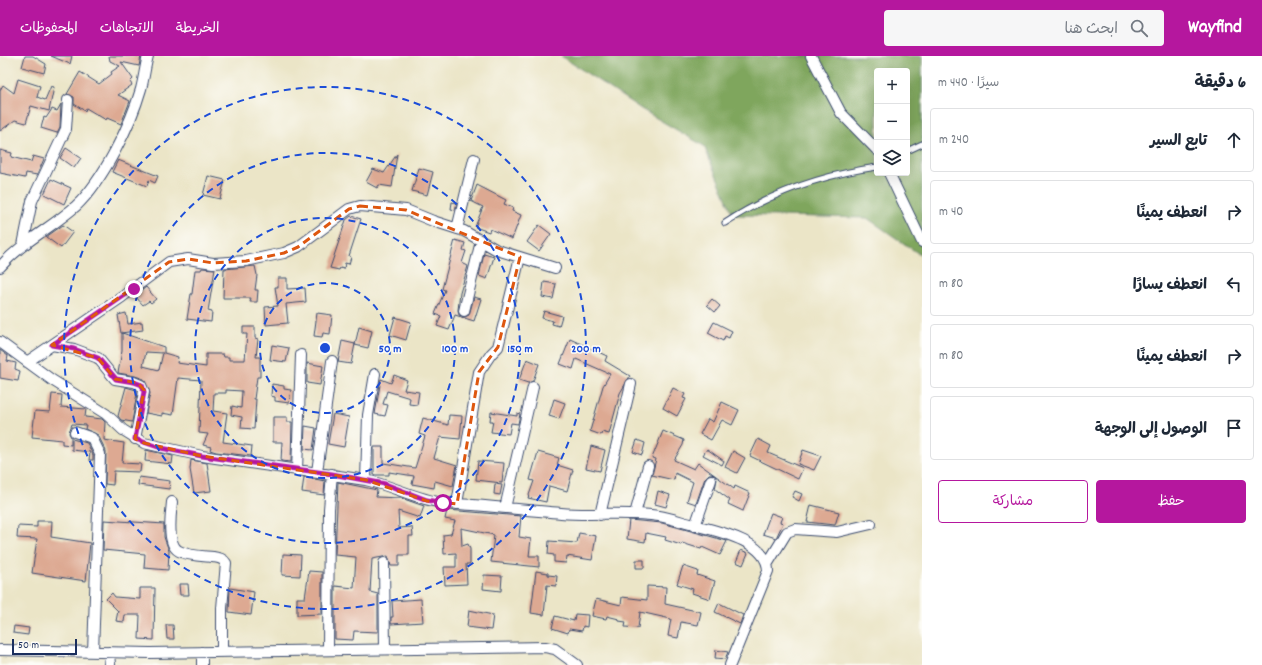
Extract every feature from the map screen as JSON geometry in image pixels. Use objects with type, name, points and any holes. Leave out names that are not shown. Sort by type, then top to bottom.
[{"type":"street","points":[[0,267],[23,245],[74,207],[98,181],[129,120],[140,90],[148,56]]},
{"type":"street","points":[[811,56],[841,113],[874,147]]},
{"type":"street","points":[[23,245],[32,201],[66,129],[68,100]]},
{"type":"street","points":[[457,229],[474,158]]},
{"type":"street","points":[[890,176],[922,242]]},
{"type":"street","points":[[27,362],[122,297],[168,262],[188,259],[213,263],[246,261],[284,253],[298,247],[334,219],[355,207],[406,210],[464,231],[497,250],[555,268]]},
{"type":"street","points":[[464,311],[481,241]]},
{"type":"street","points":[[457,504],[479,372],[491,354],[498,347],[520,257]]},
{"type":"street","points":[[0,342],[27,362],[106,414],[135,439],[161,448],[297,471],[317,472],[366,480],[385,484],[427,500],[457,504],[600,515],[635,514],[659,516],[695,526],[714,529],[747,543],[759,551],[768,563]]},
{"type":"street","points":[[52,345],[74,349],[98,358],[116,379],[142,385],[144,392],[135,439]]},
{"type":"street","points":[[297,471],[301,355]]},
{"type":"street","points":[[317,472],[332,361]]},
{"type":"street","points":[[366,480],[368,415],[375,374]]},
{"type":"street","points":[[600,515],[631,384]]},
{"type":"street","points":[[505,508],[533,386]]},
{"type":"street","points":[[76,432],[92,438],[100,454],[93,652]]},
{"type":"street","points":[[635,514],[648,466]]},
{"type":"street","points":[[328,650],[329,510],[332,474]]},
{"type":"street","points":[[695,526],[711,480]]},
{"type":"street","points":[[172,502],[170,524],[174,547],[179,552],[220,558],[226,563],[222,608],[222,652]]},
{"type":"street","points":[[730,665],[764,586],[768,571],[768,563],[787,532],[795,529],[837,532],[871,524]]},
{"type":"street","points":[[384,563],[385,649]]},
{"type":"street","points":[[0,650],[222,652],[545,646],[555,649],[577,665]]},
{"type":"street","points":[[109,652],[110,665]]},
{"type":"street","points":[[202,652],[202,665]]},
{"type":"lane","points":[[910,150],[922,144]]},
{"type":"lane","points":[[725,223],[748,208],[793,186],[855,170],[874,167]]},
{"type":"highlighted area","points":[[360,206],[406,210],[520,257],[498,347],[479,372],[457,504],[427,501],[366,480],[202,456],[144,443],[135,439],[144,390],[138,383],[115,379],[98,358],[52,345],[169,262],[188,259],[213,263],[246,261],[284,253],[298,247],[349,209]]},
{"type":"green space","points":[[561,56],[922,56],[922,256],[867,218],[733,215],[704,146],[641,109]]},
{"type":"building","points":[[25,56],[33,56],[46,64],[44,73],[22,67]]},
{"type":"building","points":[[51,56],[72,56],[70,64]]},
{"type":"building","points":[[109,56],[141,56],[139,66],[121,62],[133,79],[130,82],[132,85],[118,95],[130,101],[121,124],[107,118],[106,120],[86,108],[85,111],[74,104],[74,97],[67,94],[80,72],[99,84],[112,74],[111,72],[120,66],[110,61]]},
{"type":"building","points":[[18,79],[40,86],[37,97],[45,100],[51,86],[54,87],[49,111],[31,106],[26,123],[15,120],[0,131],[0,90],[3,85],[14,93]]},
{"type":"building","points":[[61,104],[60,127],[57,133],[41,128],[44,117],[46,118],[52,109],[57,111]]},
{"type":"building","points":[[66,148],[81,158],[74,168],[60,158]]},
{"type":"building","points":[[0,150],[12,153],[11,157],[31,162],[33,156],[44,159],[37,175],[26,173],[25,178],[0,173]]},
{"type":"building","points":[[397,154],[392,187],[379,185],[377,188],[366,182],[373,169],[384,173]]},
{"type":"building","points":[[118,160],[158,176],[155,183],[149,180],[147,186],[112,172]]},
{"type":"building","points":[[419,168],[433,172],[427,195],[412,191]]},
{"type":"building","points":[[208,176],[225,180],[220,199],[203,195]]},
{"type":"building","points":[[51,179],[71,188],[64,204],[44,194]]},
{"type":"building","points":[[477,185],[506,200],[504,204],[513,208],[512,211],[521,215],[512,239],[490,229],[489,232],[475,227],[483,207],[471,201]]},
{"type":"building","points":[[452,202],[457,203],[455,210],[451,209]]},
{"type":"building","points":[[351,216],[361,219],[349,256],[351,257],[349,264],[345,263],[344,269],[340,268],[339,270],[330,268],[346,220]]},
{"type":"building","points":[[63,225],[73,232],[61,248],[46,237]]},
{"type":"building","points":[[539,225],[551,234],[539,251],[527,242]]},
{"type":"building","points":[[455,240],[465,243],[463,250],[466,251],[462,263],[468,266],[460,293],[458,310],[459,315],[465,317],[469,315],[474,297],[481,299],[474,321],[455,315],[449,330],[437,326],[441,316],[435,314],[445,290],[442,289]]},
{"type":"building","points":[[484,254],[494,257],[487,279],[479,276]]},
{"type":"building","points":[[255,266],[257,275],[255,290],[258,290],[257,302],[250,302],[251,298],[223,298],[224,269]]},
{"type":"building","points":[[202,268],[215,269],[208,311],[212,312],[211,322],[187,319],[195,270],[201,270]]},
{"type":"building","points":[[278,278],[287,278],[287,289],[305,288],[306,302],[286,304],[288,323],[266,325],[265,307],[278,306],[275,287],[278,287]]},
{"type":"building","points":[[544,282],[556,284],[553,299],[542,297]]},
{"type":"building","points":[[146,287],[156,299],[151,303],[149,301],[143,305],[135,296]]},
{"type":"building","points":[[712,299],[720,306],[715,312],[707,305]]},
{"type":"building","points":[[544,311],[562,316],[559,326],[552,324],[553,321],[542,318]]},
{"type":"building","points":[[126,313],[128,324],[142,322],[143,330],[121,333],[118,315]]},
{"type":"building","points":[[317,313],[332,315],[330,334],[323,333],[322,337],[314,336]]},
{"type":"building","points":[[395,317],[411,322],[406,340],[390,335]]},
{"type":"building","points":[[714,322],[732,331],[729,338],[725,336],[723,341],[708,333]]},
{"type":"building","points":[[243,327],[255,327],[255,338],[258,339],[256,357],[260,357],[260,377],[257,377],[254,399],[256,399],[254,429],[241,428],[242,417],[231,415],[232,406],[241,408],[242,391],[226,390],[226,393],[214,393],[213,411],[227,413],[223,442],[252,446],[251,456],[216,452],[210,450],[211,447],[203,445],[208,434],[199,433],[201,380],[178,378],[173,415],[162,413],[162,416],[146,413],[150,393],[144,379],[118,373],[122,351],[122,333],[164,347],[164,353],[178,357],[177,363],[206,367],[206,354],[223,354],[224,357],[229,357],[229,360],[245,360],[247,334],[243,334]],"holes":[[[146,352],[163,353],[159,370],[143,366]]]},
{"type":"building","points":[[359,327],[372,331],[368,348],[355,345]]},
{"type":"building","points":[[570,339],[607,356],[605,361],[630,376],[620,393],[609,434],[602,432],[601,435],[590,431],[603,386],[610,374],[576,359],[573,369],[560,364]]},
{"type":"building","points":[[342,341],[355,344],[351,364],[338,362]]},
{"type":"building","points":[[272,345],[289,348],[286,362],[270,360]]},
{"type":"building","points":[[0,350],[8,356],[7,361],[16,363],[15,369],[20,371],[18,381],[0,378]]},
{"type":"building","points":[[527,359],[539,364],[533,381],[528,383],[519,380]]},
{"type":"building","points":[[307,363],[323,366],[320,385],[307,383]]},
{"type":"building","points":[[394,375],[407,380],[404,390],[419,392],[417,405],[409,404],[410,398],[387,391],[383,404],[388,405],[385,416],[375,414],[381,379],[391,383]]},
{"type":"building","points":[[272,384],[284,386],[284,389],[291,390],[289,403],[275,401],[275,397],[271,396]]},
{"type":"building","points":[[126,387],[136,390],[137,393],[132,422],[121,420],[118,416]]},
{"type":"building","points":[[673,388],[685,394],[683,398],[686,399],[677,416],[663,408]]},
{"type":"building","points":[[52,394],[62,395],[61,407],[86,409],[85,417],[102,419],[105,422],[104,440],[124,443],[122,463],[141,464],[140,472],[114,471],[113,485],[105,484],[106,451],[98,435],[85,429],[86,425],[72,424],[69,433],[71,437],[71,445],[62,444],[62,440],[32,437],[35,411],[50,412]]},
{"type":"building","points":[[554,399],[565,403],[559,419],[549,416]]},
{"type":"building","points":[[722,402],[739,410],[732,425],[722,420],[711,440],[700,434],[708,419],[713,422]]},
{"type":"building","points":[[491,412],[517,416],[517,413],[520,414],[518,424],[511,423],[509,434],[491,432],[493,421],[490,421]]},
{"type":"building","points":[[333,414],[349,417],[344,447],[328,444]]},
{"type":"building","points":[[449,415],[462,416],[460,439],[440,437],[434,458],[457,465],[453,486],[435,481],[434,488],[412,484],[414,476],[389,472],[389,475],[374,475],[374,447],[383,447],[383,463],[415,468],[425,436],[419,434],[423,418],[448,425]]},
{"type":"building","points":[[273,417],[287,417],[287,422],[292,422],[291,462],[281,461],[282,442],[273,442]]},
{"type":"building","points":[[305,426],[316,428],[313,450],[304,449]]},
{"type":"building","points":[[663,431],[684,440],[683,445],[674,460],[694,469],[698,463],[734,489],[735,486],[750,493],[743,511],[728,504],[730,500],[715,489],[717,479],[713,474],[709,474],[705,478],[696,504],[687,501],[693,482],[675,473],[674,480],[652,475],[656,459],[652,458]]},
{"type":"building","points":[[72,439],[87,443],[93,455],[93,460],[89,460],[90,452],[72,450]]},
{"type":"building","points":[[758,439],[771,446],[768,453],[803,468],[798,479],[750,456]]},
{"type":"building","points":[[637,440],[645,443],[642,455],[633,452]]},
{"type":"building","points":[[591,446],[605,450],[600,471],[586,468]]},
{"type":"building","points":[[707,449],[724,461],[722,465],[703,455]]},
{"type":"building","points":[[146,450],[173,456],[172,464],[145,461]]},
{"type":"building","points":[[803,450],[821,456],[814,470],[798,464]]},
{"type":"building","points":[[733,451],[745,458],[737,473],[725,467]]},
{"type":"building","points":[[538,452],[559,458],[557,465],[573,470],[567,491],[549,486],[546,502],[528,498],[534,481],[530,480]]},
{"type":"building","points":[[191,460],[207,463],[211,491],[194,493],[190,469]]},
{"type":"building","points":[[478,461],[504,463],[502,483],[476,480]]},
{"type":"building","points":[[139,477],[170,481],[169,489],[138,485]]},
{"type":"building","points":[[304,477],[325,481],[324,495],[302,492]]},
{"type":"building","points":[[338,482],[377,490],[376,497],[401,498],[424,506],[420,518],[398,511],[399,528],[412,527],[413,536],[409,536],[409,555],[399,555],[399,566],[391,566],[388,556],[372,559],[370,592],[378,594],[378,632],[354,631],[353,640],[335,639],[335,586],[354,588],[356,557],[335,555]]},
{"type":"building","points":[[495,484],[502,485],[500,495],[494,494]]},
{"type":"building","points":[[658,491],[670,495],[666,507],[655,504]]},
{"type":"building","points":[[795,491],[802,494],[799,501],[792,497]]},
{"type":"building","points":[[811,505],[839,512],[835,525],[807,522]]},
{"type":"building","points":[[447,510],[521,516],[519,537],[531,539],[529,556],[539,556],[539,567],[491,562],[494,535],[461,528],[462,546],[468,544],[470,549],[470,564],[466,564],[467,584],[445,585],[444,567],[456,567],[456,553],[444,554],[443,535],[451,534],[455,521],[445,519]]},
{"type":"building","points":[[771,513],[782,517],[780,522],[783,523],[776,538],[763,534]]},
{"type":"building","points":[[104,520],[164,524],[164,537],[169,551],[168,570],[144,568],[145,554],[103,550]]},
{"type":"building","points":[[629,520],[662,523],[727,541],[720,555],[702,547],[701,549],[682,543],[681,545],[665,540],[666,537],[646,533],[645,542],[627,539]]},
{"type":"building","points":[[37,521],[52,521],[51,537],[90,543],[86,581],[32,573],[37,539],[17,538],[18,526],[37,527]]},
{"type":"building","points":[[579,533],[596,536],[592,560],[567,556],[566,563],[554,562],[554,555],[548,554],[549,541],[577,543]]},
{"type":"building","points":[[741,550],[748,553],[743,565],[736,562]]},
{"type":"building","points":[[283,554],[301,555],[300,576],[282,575]]},
{"type":"building","points":[[636,560],[644,560],[644,568],[636,568]]},
{"type":"building","points":[[683,566],[698,571],[697,575],[715,581],[710,599],[692,593],[693,589],[677,584]]},
{"type":"building","points":[[309,571],[322,572],[322,614],[297,615],[297,598],[305,598]]},
{"type":"building","points":[[536,571],[557,576],[556,586],[547,585],[544,615],[531,613]]},
{"type":"building","points":[[484,575],[502,576],[501,591],[483,589]]},
{"type":"building","points":[[179,584],[188,584],[189,595],[180,595]]},
{"type":"building","points":[[647,586],[666,587],[665,604],[701,612],[698,625],[681,622],[678,638],[668,636],[671,619],[640,612],[638,628],[625,627],[626,622],[619,621],[619,619],[607,616],[606,619],[592,616],[596,599],[621,605],[622,597],[647,600]]},
{"type":"building","points":[[140,588],[155,588],[154,640],[139,639],[140,615],[125,615],[124,622],[116,621],[118,611],[106,599],[112,593],[115,597],[140,599]]},
{"type":"building","points":[[230,588],[254,592],[251,615],[229,612]]},
{"type":"building","points":[[421,599],[423,622],[391,624],[391,617],[393,617],[392,601]]},
{"type":"building","points":[[719,603],[743,615],[740,624],[715,612]]},
{"type":"building","points":[[469,610],[493,615],[491,630],[467,627]]},
{"type":"building","points":[[575,614],[588,615],[587,627],[583,626],[582,631],[569,629],[568,633],[552,628],[555,616],[574,621]]},
{"type":"building","points":[[166,625],[173,625],[174,639],[167,639]]},
{"type":"building","points":[[14,626],[29,628],[28,635],[13,633]]},
{"type":"building","points":[[716,650],[728,652],[725,659],[715,658]]},
{"type":"route","points":[[134,289],[52,345],[74,349],[98,358],[118,381],[134,382],[142,385],[144,392],[135,439],[144,444],[202,456],[297,471],[332,474],[385,484],[417,497],[443,503]]}]
